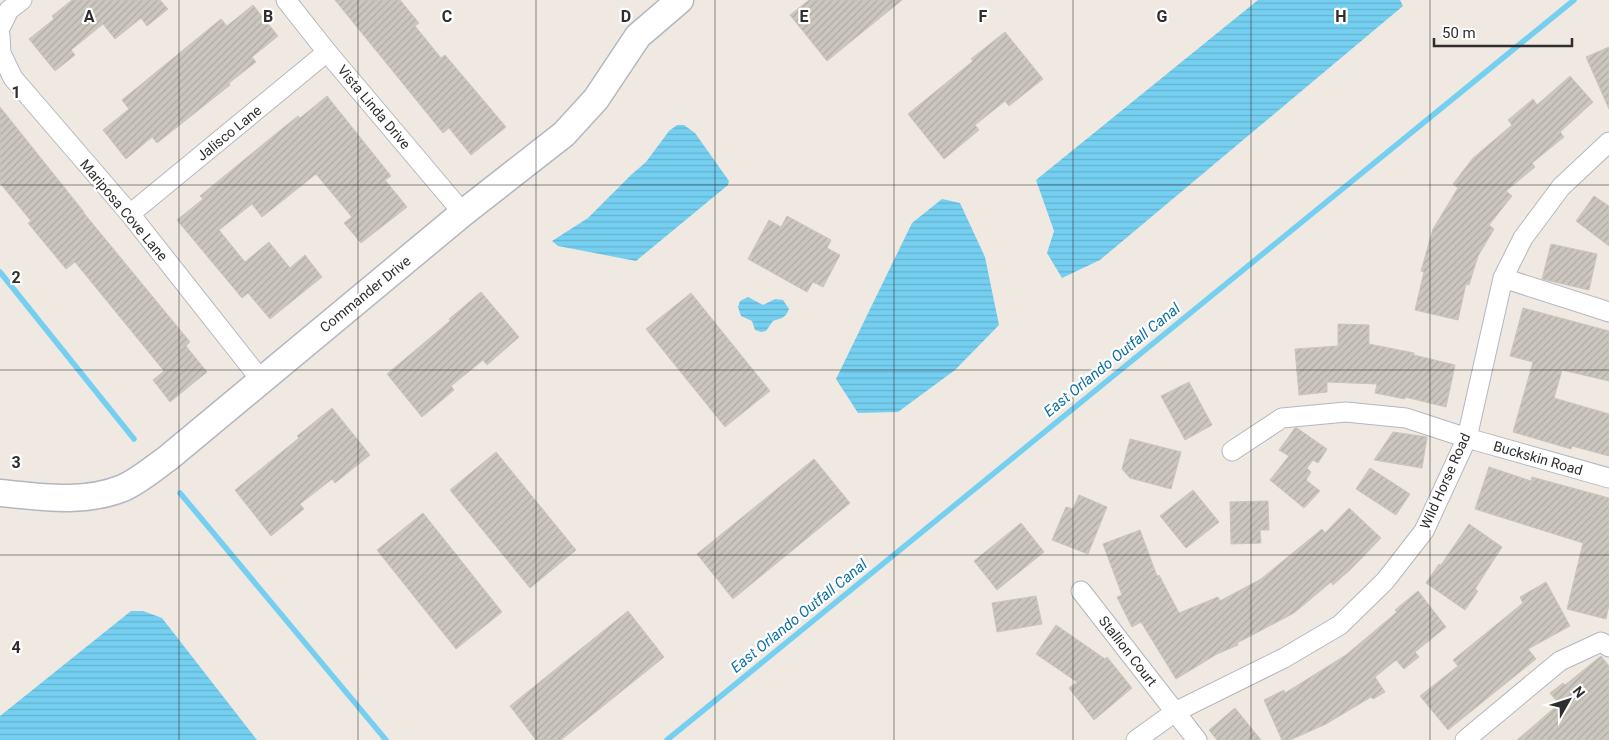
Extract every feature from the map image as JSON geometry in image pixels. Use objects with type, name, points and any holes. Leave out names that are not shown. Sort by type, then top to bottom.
[{"type":"street","points":[[0,28],[9,10],[22,0]]},
{"type":"street","name":"Vista Linda Drive","points":[[286,0],[327,52],[464,214]]},
{"type":"street","name":"Commander Drive","points":[[0,493],[75,498],[102,494],[124,487],[168,458],[564,134],[596,99],[638,36],[680,0]]},
{"type":"street","name":"Mariposa Cove Lane","points":[[0,35],[1,53],[13,78],[130,214],[261,380]]},
{"type":"street","name":"Jalisco Lane","points":[[130,214],[327,52]]},
{"type":"street","name":"Wild Horse Road","points":[[1136,740],[1174,712],[1284,658],[1340,625],[1385,581],[1424,531],[1467,438],[1502,278],[1523,238],[1561,187],[1609,142]]},
{"type":"street","points":[[1502,278],[1609,312]]},
{"type":"street","name":"Buckskin Road","points":[[1232,451],[1282,418],[1346,412],[1406,418],[1467,438],[1609,478]]},
{"type":"street","name":"Stallion Court","points":[[1081,591],[1197,740]]},
{"type":"street","points":[[1465,740],[1560,661],[1601,642],[1609,647]]},
{"type":"water","points":[[1258,0],[1400,0],[1403,6],[1100,260],[1062,278],[1047,253],[1054,231],[1036,180]]},
{"type":"water","points":[[677,125],[684,125],[695,133],[729,181],[728,185],[636,261],[558,246],[552,241],[588,218],[646,162],[669,131]]},
{"type":"water","points":[[942,199],[960,203],[985,257],[999,325],[955,370],[898,412],[858,413],[836,379],[912,223]]},
{"type":"water","points":[[748,297],[763,305],[775,299],[783,300],[789,309],[781,319],[773,321],[766,331],[761,332],[755,330],[752,321],[741,316],[738,307],[740,301]]},
{"type":"water","points":[[131,611],[143,611],[162,618],[257,740],[0,740],[0,716]]},
{"type":"building","points":[[72,0],[160,0],[168,9],[147,26],[141,18],[115,39],[103,24],[71,50],[75,55],[55,71],[29,39],[54,19],[52,16]]},
{"type":"building","points":[[335,0],[400,0],[419,23],[415,26],[441,58],[445,55],[506,127],[471,155],[449,128],[443,133]]},
{"type":"building","points":[[809,0],[902,0],[827,61],[790,15]]},
{"type":"building","points":[[253,5],[278,36],[252,57],[256,62],[229,83],[230,85],[157,143],[152,137],[126,159],[103,130],[129,109],[122,100],[221,19],[227,26]]},
{"type":"building","points":[[1005,32],[1043,79],[1009,106],[1005,101],[975,125],[979,130],[944,159],[908,114]]},
{"type":"building","points":[[1609,47],[1609,109],[1586,57]]},
{"type":"building","points":[[1570,76],[1593,102],[1560,132],[1564,137],[1532,163],[1535,167],[1506,191],[1512,196],[1489,225],[1494,229],[1478,256],[1469,285],[1466,284],[1458,320],[1415,310],[1424,272],[1421,271],[1433,229],[1458,188],[1453,184],[1473,158],[1512,125],[1508,120],[1533,99],[1537,105]]},
{"type":"building","points":[[327,96],[391,176],[385,180],[407,207],[361,243],[344,223],[352,217],[316,174],[262,217],[252,204],[219,230],[245,262],[269,242],[290,268],[305,255],[322,277],[270,319],[248,293],[242,298],[177,220],[203,199],[200,196],[298,116],[300,118]]},
{"type":"building","points":[[0,107],[190,342],[186,346],[207,372],[170,402],[153,380],[164,371],[75,262],[66,269],[28,223],[31,221],[0,183]]},
{"type":"building","points":[[1594,196],[1609,206],[1609,246],[1576,221]]},
{"type":"building","points":[[787,216],[831,240],[827,248],[840,255],[823,287],[813,282],[807,292],[748,259],[769,220],[781,227]]},
{"type":"building","points":[[1551,244],[1597,254],[1589,290],[1542,279]]},
{"type":"building","points":[[481,292],[519,337],[487,365],[483,360],[451,386],[454,390],[422,417],[387,374]]},
{"type":"building","points":[[691,293],[770,391],[725,427],[646,329]]},
{"type":"building","points":[[1523,308],[1609,331],[1609,381],[1562,370],[1554,398],[1609,414],[1609,456],[1572,446],[1571,449],[1513,432],[1533,362],[1510,356]]},
{"type":"building","points":[[1338,324],[1369,325],[1369,344],[1414,353],[1414,355],[1455,365],[1446,407],[1405,397],[1405,399],[1375,393],[1377,384],[1327,382],[1327,392],[1299,395],[1295,349],[1338,346]]},
{"type":"building","points":[[1189,382],[1212,425],[1185,440],[1161,396]]},
{"type":"building","points":[[332,408],[370,455],[335,483],[332,479],[300,504],[304,509],[271,536],[235,490],[299,438],[297,436]]},
{"type":"building","points":[[1295,428],[1327,449],[1318,463],[1313,460],[1307,468],[1311,472],[1306,480],[1320,491],[1304,508],[1270,480],[1289,456],[1279,450]]},
{"type":"building","points":[[1393,432],[1427,437],[1422,468],[1374,460]]},
{"type":"building","points":[[1130,439],[1181,452],[1171,489],[1130,478],[1122,469]]},
{"type":"building","points":[[496,452],[576,550],[530,588],[450,490]]},
{"type":"building","points":[[814,459],[850,503],[733,599],[697,554]]},
{"type":"building","points":[[1489,467],[1531,481],[1532,477],[1609,498],[1609,605],[1606,619],[1567,609],[1583,543],[1475,509]]},
{"type":"building","points":[[1370,468],[1410,494],[1396,515],[1356,489]]},
{"type":"building","points":[[1193,490],[1219,522],[1186,548],[1160,516]]},
{"type":"building","points":[[1079,495],[1107,507],[1088,554],[1052,540],[1066,507],[1073,509]]},
{"type":"building","points":[[1268,501],[1269,530],[1260,530],[1261,543],[1231,544],[1230,502]]},
{"type":"building","points":[[1349,508],[1381,538],[1351,569],[1333,585],[1331,582],[1294,613],[1237,643],[1238,645],[1217,654],[1176,679],[1141,622],[1132,627],[1117,597],[1122,595],[1103,544],[1140,530],[1157,576],[1159,575],[1179,613],[1218,597],[1220,601],[1261,579],[1322,529],[1325,533]]},
{"type":"building","points":[[423,513],[502,612],[456,649],[377,550]]},
{"type":"building","points":[[1021,523],[1044,552],[997,590],[974,561]]},
{"type":"building","points":[[1469,524],[1502,547],[1475,589],[1478,591],[1465,610],[1426,583],[1439,564],[1441,565]]},
{"type":"building","points":[[1546,582],[1570,626],[1528,649],[1536,659],[1448,730],[1420,696],[1458,666],[1453,660],[1523,603],[1520,597]]},
{"type":"building","points":[[1418,591],[1446,627],[1415,652],[1419,657],[1404,669],[1396,660],[1375,677],[1385,692],[1373,699],[1371,697],[1326,724],[1290,740],[1282,740],[1264,700],[1284,690],[1285,693],[1346,655],[1397,612],[1395,610]]},
{"type":"building","points":[[1036,596],[1042,624],[997,632],[992,603]]},
{"type":"building","points":[[628,611],[664,657],[561,740],[536,740],[510,706]]},
{"type":"building","points":[[1056,625],[1105,659],[1107,657],[1132,688],[1094,720],[1069,688],[1077,682],[1036,654]]},
{"type":"building","points":[[1601,656],[1609,666],[1609,740],[1517,740],[1559,704],[1550,693],[1563,683],[1565,685]]},
{"type":"building","points":[[1235,708],[1261,740],[1217,740],[1209,730]]},
{"type":"waterway","name":"East Orlando Outfall Canal","points":[[667,740],[1574,0]]},
{"type":"waterway","points":[[0,272],[134,439]]},
{"type":"waterway","points":[[180,493],[386,740]]}]
